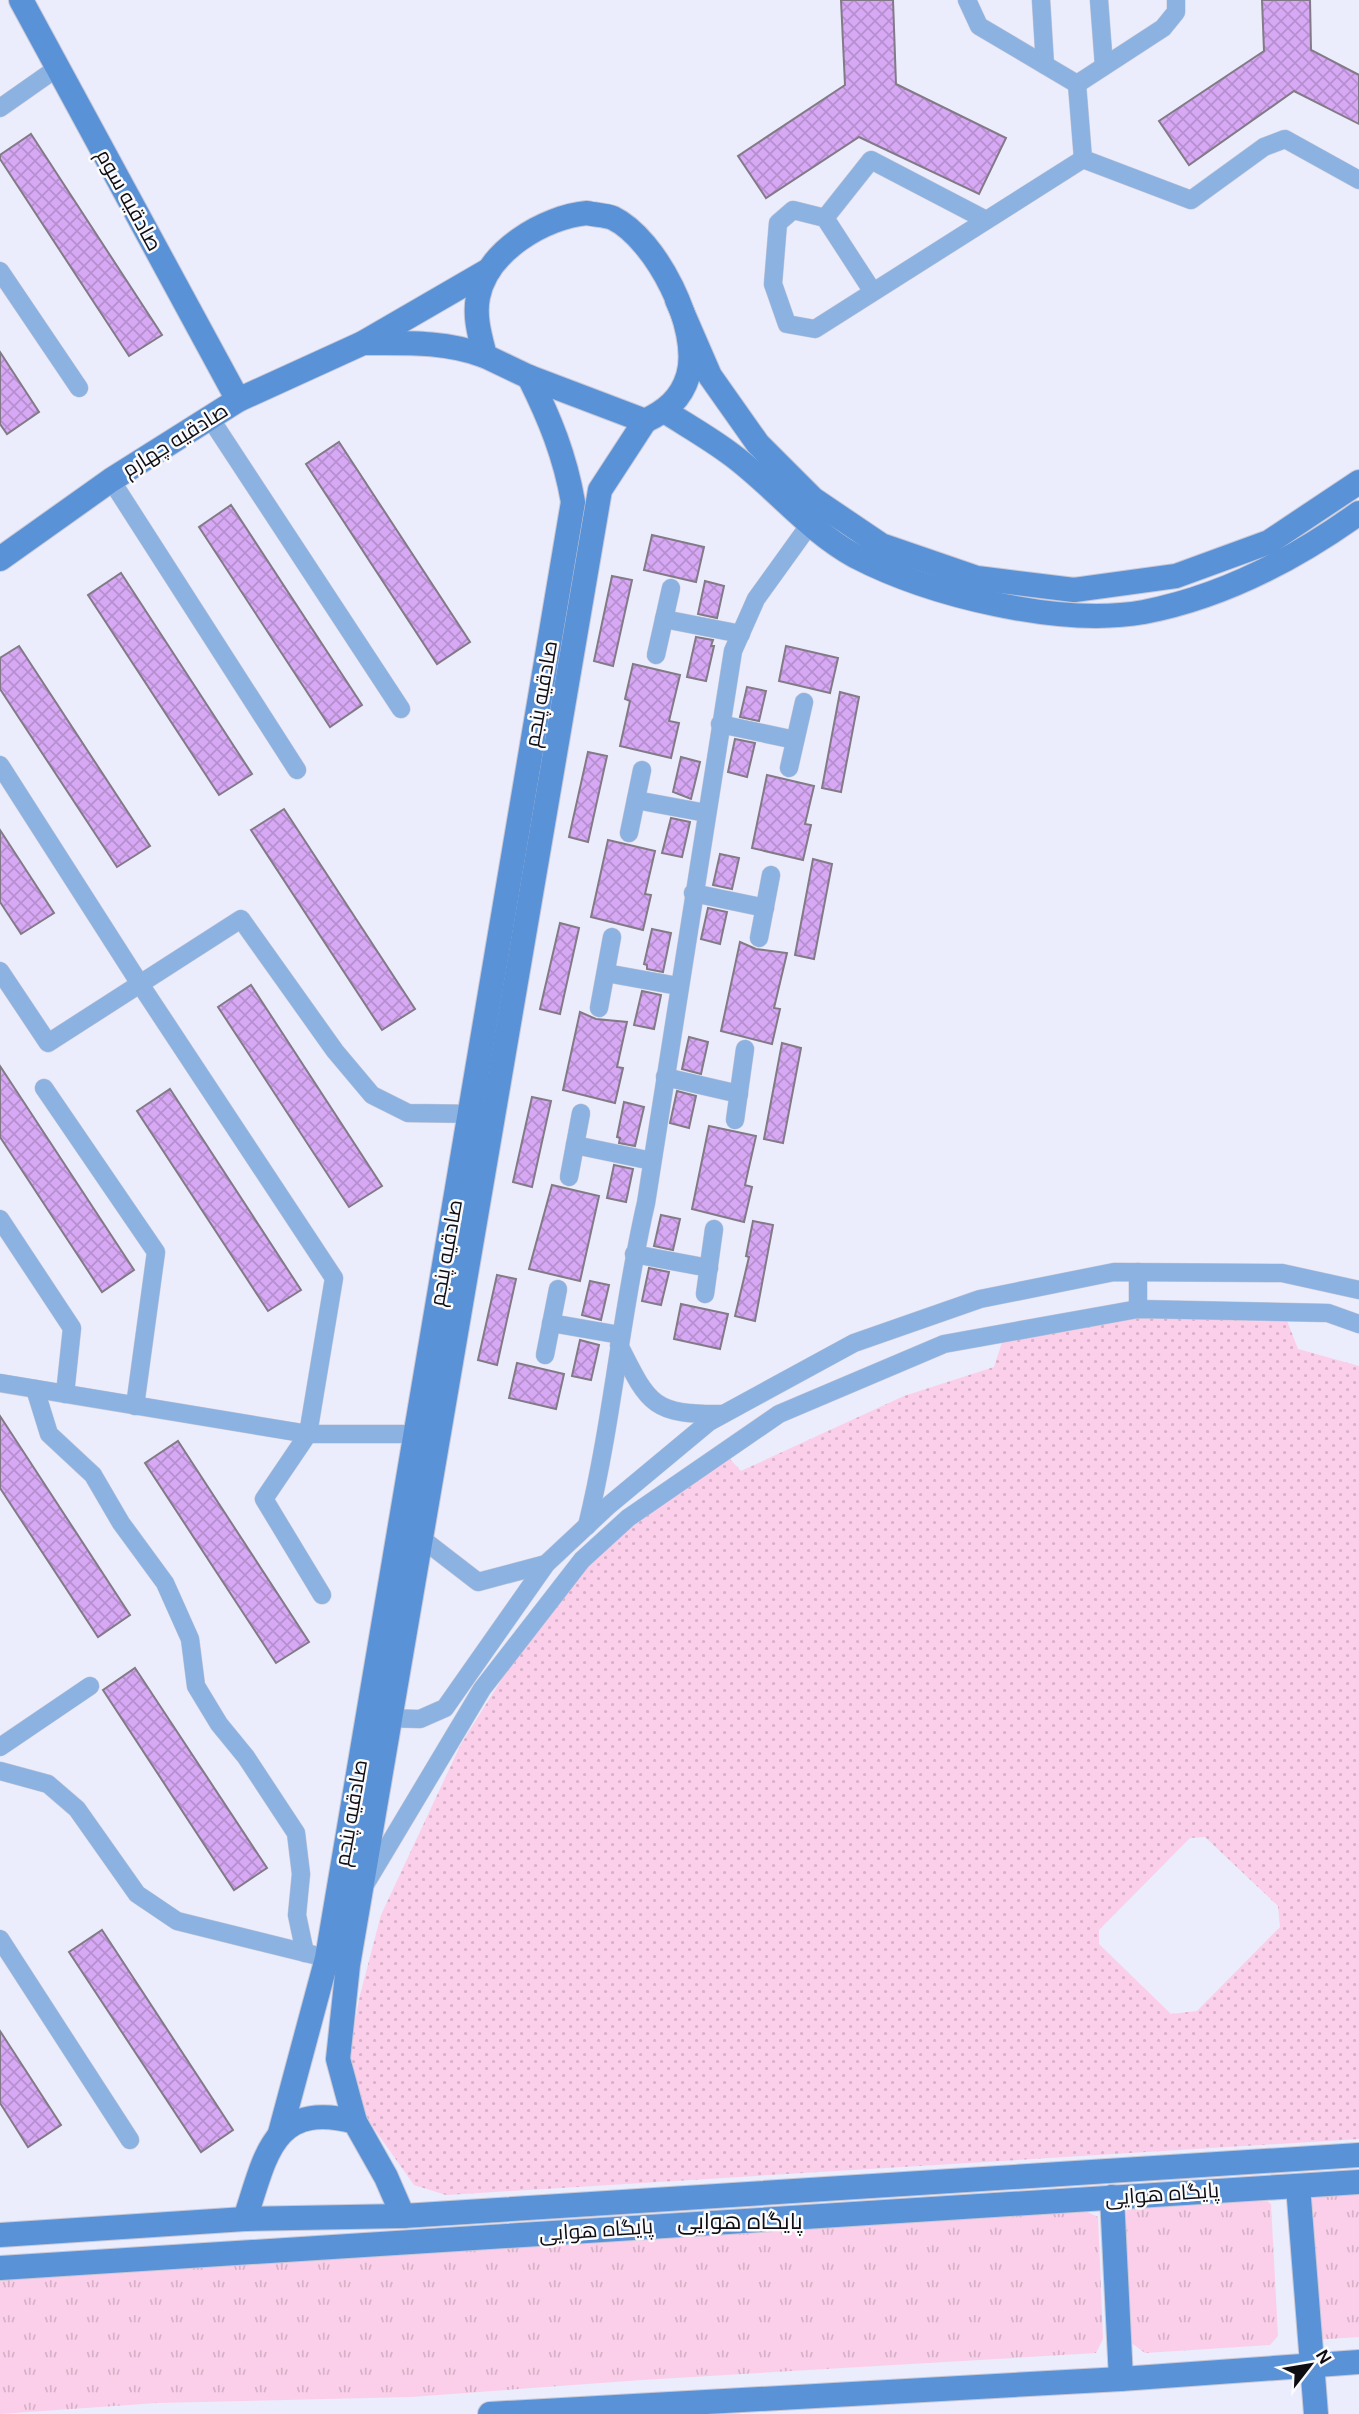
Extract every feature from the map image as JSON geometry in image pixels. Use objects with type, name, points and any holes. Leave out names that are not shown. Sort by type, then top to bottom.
[{"type":"street","name":"صادقیه سوم","points":[[20,0],[238,400]]},
{"type":"street","points":[[967,0],[979,26],[1077,84]]},
{"type":"street","points":[[1041,0],[1045,65]]},
{"type":"street","points":[[1099,0],[1104,66]]},
{"type":"street","points":[[1077,84],[1163,28],[1176,12],[1176,0]]},
{"type":"street","points":[[0,108],[57,68]]},
{"type":"street","points":[[1077,84],[1083,159]]},
{"type":"street","points":[[1083,159],[1191,200],[1264,147],[1284,139],[1359,180]]},
{"type":"street","points":[[873,292],[825,218],[793,210],[778,223],[773,284],[787,324],[815,329],[1083,159]]},
{"type":"street","points":[[825,218],[871,160],[986,220]]},
{"type":"street","points":[[485,356],[477,318],[478,296],[489,270],[507,251],[529,235],[562,216],[587,213],[613,218],[644,242],[677,300],[710,376],[750,454],[810,524],[855,556],[953,595],[1018,610],[1103,615],[1143,612],[1237,584],[1321,540],[1359,513]]},
{"type":"street","name":"صادقیه چهارم","points":[[0,559],[111,480],[238,400],[363,344],[489,270]]},
{"type":"street","points":[[0,271],[79,388]]},
{"type":"street","points":[[655,416],[678,397],[688,374],[688,337],[677,300]]},
{"type":"street","points":[[363,344],[432,343],[459,347],[529,377],[655,416],[750,454],[881,545],[977,578],[1074,590],[1176,576],[1269,541],[1359,482]]},
{"type":"street","name":"صادقیه پنجم","points":[[402,2216],[386,2177],[355,2122],[338,2059],[327,1958],[360,1892],[379,1718],[585,504],[529,377]]},
{"type":"street","name":"صادقیه پنجم","points":[[585,504],[600,490],[655,416]]},
{"type":"street","points":[[210,418],[401,709]]},
{"type":"street","points":[[111,480],[298,770]]},
{"type":"street","points":[[587,1526],[599,1474],[634,1254],[652,1161],[733,651],[756,599],[810,524]]},
{"type":"street","points":[[656,655],[671,587]]},
{"type":"street","points":[[1103,615],[1104,588]]},
{"type":"street","points":[[664,620],[741,634]]},
{"type":"street","points":[[789,768],[804,702]]},
{"type":"street","points":[[720,724],[795,740]]},
{"type":"street","points":[[0,765],[140,984],[334,1278],[308,1434],[264,1499],[322,1595]]},
{"type":"street","points":[[629,833],[642,769]]},
{"type":"street","points":[[636,800],[706,813]]},
{"type":"street","points":[[759,937],[771,875]]},
{"type":"street","points":[[693,893],[765,908]]},
{"type":"street","points":[[0,971],[48,1043],[241,919],[335,1051],[372,1095],[408,1113],[482,1114]]},
{"type":"street","points":[[599,1008],[612,937]]},
{"type":"street","points":[[606,973],[678,986]]},
{"type":"street","points":[[736,1120],[745,1049]]},
{"type":"street","points":[[664,1077],[739,1094]]},
{"type":"street","points":[[44,1088],[156,1252],[135,1405]]},
{"type":"street","points":[[569,1177],[581,1113]]},
{"type":"street","points":[[575,1145],[652,1161]]},
{"type":"street","points":[[0,1219],[72,1328],[65,1394]]},
{"type":"street","points":[[705,1294],[714,1228]]},
{"type":"street","points":[[634,1254],[709,1268]]},
{"type":"street","points":[[379,1718],[420,1719],[445,1708],[546,1564],[587,1526],[709,1422],[854,1343],[980,1299],[1114,1272],[1282,1273],[1359,1290]]},
{"type":"street","points":[[1138,1272],[1138,1309]]},
{"type":"street","points":[[545,1355],[558,1289]]},
{"type":"street","points":[[360,1892],[482,1689],[582,1560],[628,1518],[779,1414],[944,1344],[1138,1309],[1328,1313],[1359,1324]]},
{"type":"street","points":[[551,1323],[620,1340]]},
{"type":"street","points":[[620,1340],[643,1394],[666,1409],[690,1415],[723,1415]]},
{"type":"street","points":[[0,1383],[308,1434],[427,1434]]},
{"type":"street","points":[[35,1389],[49,1434],[93,1475],[121,1523],[165,1583],[190,1639],[196,1686],[219,1724],[246,1757],[296,1833],[301,1874],[297,1915],[327,1958]]},
{"type":"street","name":"صادقیه پنجم","points":[[245,2219],[260,2174],[280,2133],[327,1958],[421,1538],[427,1434]]},
{"type":"street","points":[[421,1538],[478,1582],[546,1564]]},
{"type":"street","points":[[0,1747],[90,1686]]},
{"type":"street","points":[[0,1771],[48,1784],[58,1792],[77,1809],[137,1894],[177,1921],[327,1958]]},
{"type":"street","points":[[0,1939],[130,2140]]},
{"type":"street","points":[[280,2133],[303,2117],[337,2118],[355,2122]]},
{"type":"street","name":"پایگاه هوایی","points":[[0,2235],[245,2219],[402,2216],[1359,2155]]},
{"type":"street","name":"پایگاه هوایی","points":[[0,2268],[1359,2182]]},
{"type":"street","points":[[1298,2186],[1316,2414]]},
{"type":"street","points":[[792,2190],[793,2217]]},
{"type":"street","points":[[1112,2197],[1121,2379]]},
{"type":"street","points":[[490,2414],[1121,2379],[1359,2362]]},
{"type":"green space","points":[[1150,1317],[1286,1318],[1298,1349],[1359,1366],[1359,2139],[446,2195],[414,2185],[356,2103],[349,2053],[360,1995],[381,1915],[461,1744],[505,1674],[585,1563],[632,1524],[727,1456],[741,1471],[904,1396],[994,1367],[1003,1339],[1065,1324]],"holes":[[[1205,1837],[1278,1906],[1280,1927],[1197,2011],[1171,2014],[1099,1944],[1099,1930],[1190,1838]]]},
{"type":"green space","points":[[1359,2193],[1359,2337],[1313,2340],[1308,2195]]},
{"type":"green space","points":[[1262,2197],[1271,2204],[1278,2336],[1270,2345],[1145,2353],[1130,2342],[1124,2219],[1128,2207]]},
{"type":"green space","points":[[1081,2209],[1098,2217],[1103,2339],[1096,2353],[642,2380],[411,2397],[157,2403],[0,2414],[0,2278]]},
{"type":"building","points":[[841,0],[893,0],[896,84],[1006,138],[979,194],[859,137],[766,198],[738,156],[845,85]]},
{"type":"building","points":[[1262,0],[1310,0],[1311,50],[1359,75],[1359,124],[1294,91],[1189,165],[1159,121],[1264,51]]},
{"type":"building","points":[[31,134],[162,335],[129,356],[0,159],[0,155]]},
{"type":"building","points":[[0,352],[39,412],[7,434],[0,424]]},
{"type":"building","points":[[339,442],[470,642],[437,664],[306,464]]},
{"type":"building","points":[[231,505],[362,705],[330,727],[199,527]]},
{"type":"building","points":[[652,535],[704,547],[696,582],[644,570]]},
{"type":"building","points":[[121,573],[252,774],[219,795],[88,595]]},
{"type":"building","points":[[612,576],[632,580],[613,666],[594,661]]},
{"type":"building","points":[[705,581],[724,586],[717,618],[698,614]]},
{"type":"building","points":[[696,637],[713,640],[706,681],[687,677]]},
{"type":"building","points":[[19,646],[150,846],[117,867],[0,689],[0,658]]},
{"type":"building","points":[[786,646],[838,658],[830,693],[779,681]]},
{"type":"building","points":[[633,664],[680,675],[669,721],[679,723],[671,758],[620,746],[630,701],[625,699]]},
{"type":"building","points":[[747,687],[766,691],[759,721],[740,717]]},
{"type":"building","points":[[840,692],[859,697],[841,792],[822,788]]},
{"type":"building","points":[[735,739],[755,743],[747,777],[728,772]]},
{"type":"building","points":[[588,752],[607,756],[588,842],[569,837]]},
{"type":"building","points":[[681,757],[700,762],[691,799],[673,792]]},
{"type":"building","points":[[767,775],[814,786],[805,824],[811,825],[803,860],[752,848]]},
{"type":"building","points":[[284,809],[415,1009],[382,1030],[251,830]]},
{"type":"building","points":[[671,818],[690,822],[682,857],[662,853]]},
{"type":"building","points":[[0,830],[54,913],[21,934],[0,902]]},
{"type":"building","points":[[608,840],[655,851],[645,894],[651,895],[643,930],[591,917]]},
{"type":"building","points":[[720,854],[739,858],[732,889],[713,885]]},
{"type":"building","points":[[813,859],[832,864],[814,959],[795,955]]},
{"type":"building","points":[[708,908],[727,912],[720,944],[701,939]]},
{"type":"building","points":[[560,923],[579,928],[560,1014],[540,1009]]},
{"type":"building","points":[[652,929],[671,933],[663,972],[647,969],[644,964]]},
{"type":"building","points":[[740,942],[756,949],[787,953],[774,1008],[780,1009],[772,1044],[721,1031]]},
{"type":"building","points":[[251,985],[382,1186],[349,1207],[218,1007]]},
{"type":"building","points":[[642,991],[661,995],[654,1029],[634,1025]]},
{"type":"building","points":[[580,1012],[596,1019],[627,1022],[617,1067],[623,1068],[615,1103],[563,1090]]},
{"type":"building","points":[[689,1037],[708,1042],[701,1074],[682,1069]]},
{"type":"building","points":[[782,1043],[801,1048],[783,1143],[764,1139]]},
{"type":"building","points":[[0,1066],[134,1270],[102,1292],[0,1137]]},
{"type":"building","points":[[170,1089],[301,1290],[268,1311],[137,1111]]},
{"type":"building","points":[[677,1091],[696,1096],[689,1128],[670,1123]]},
{"type":"building","points":[[532,1097],[551,1101],[532,1187],[513,1182]]},
{"type":"building","points":[[624,1102],[644,1107],[635,1146],[619,1143],[620,1138],[617,1137]]},
{"type":"building","points":[[709,1126],[756,1136],[745,1185],[752,1187],[744,1222],[692,1209]]},
{"type":"building","points":[[614,1165],[633,1169],[626,1202],[607,1198]]},
{"type":"building","points":[[552,1185],[599,1196],[580,1281],[529,1269]]},
{"type":"building","points":[[661,1215],[680,1219],[673,1250],[654,1246]]},
{"type":"building","points":[[753,1221],[773,1225],[755,1321],[735,1316],[749,1257],[746,1256]]},
{"type":"building","points":[[649,1268],[669,1272],[661,1305],[642,1301]]},
{"type":"building","points":[[497,1275],[516,1279],[497,1365],[478,1360]]},
{"type":"building","points":[[590,1281],[609,1285],[601,1320],[582,1315]]},
{"type":"building","points":[[681,1304],[728,1314],[720,1349],[674,1339]]},
{"type":"building","points":[[580,1340],[599,1345],[591,1380],[572,1376]]},
{"type":"building","points":[[517,1363],[564,1374],[556,1409],[509,1398]]},
{"type":"building","points":[[0,1416],[130,1615],[98,1637],[0,1488]]},
{"type":"building","points":[[178,1441],[309,1642],[276,1663],[145,1463]]},
{"type":"building","points":[[135,1668],[267,1868],[234,1890],[103,1690]]},
{"type":"building","points":[[102,1930],[233,2130],[201,2152],[69,1952]]},
{"type":"building","points":[[0,2031],[61,2125],[28,2147],[0,2103]]},
{"type":"district","name":"پایگاه هوایی","points":[[740,2221]]}]
